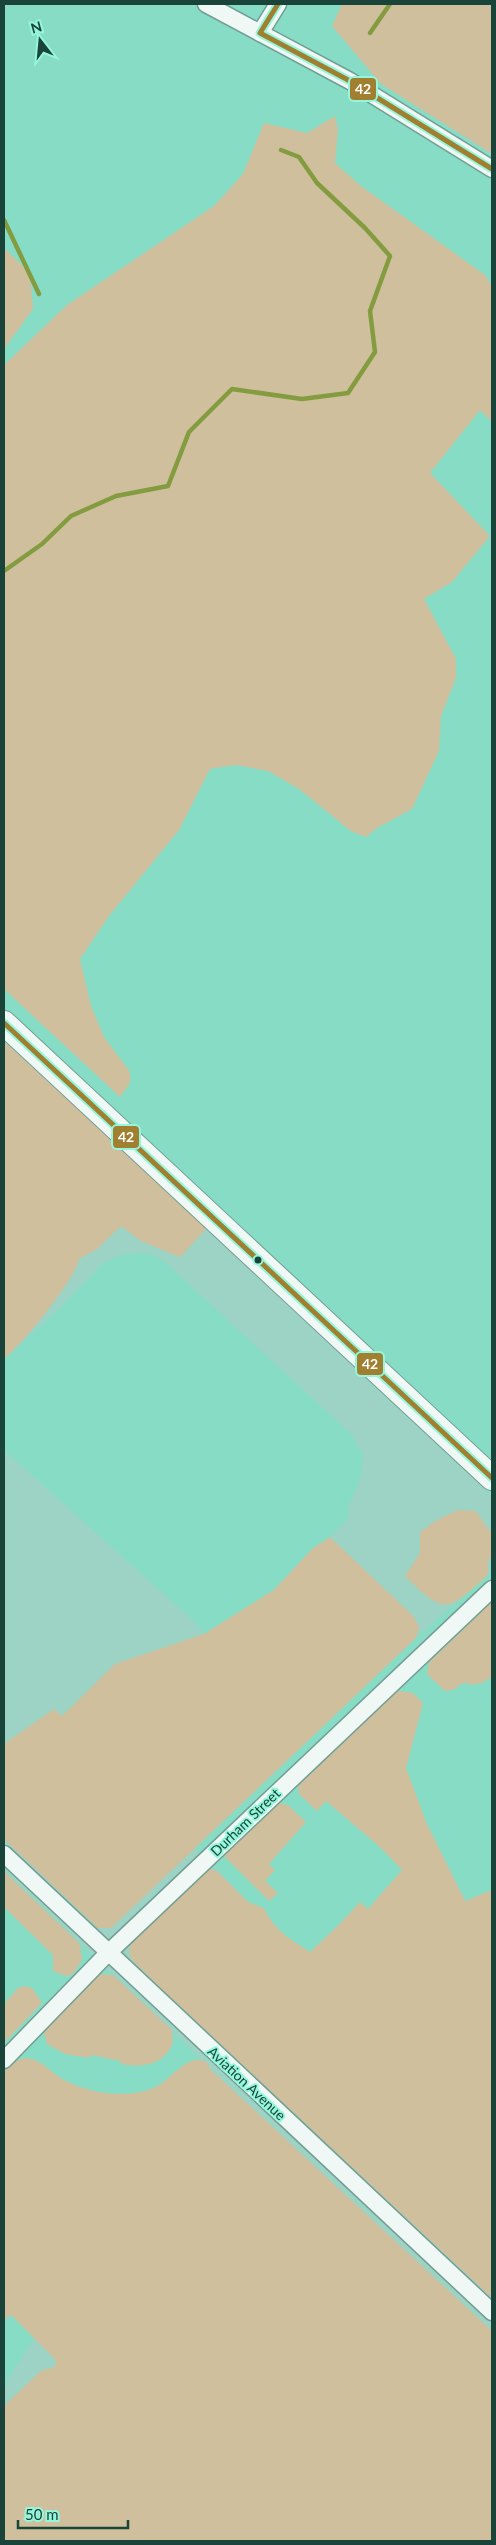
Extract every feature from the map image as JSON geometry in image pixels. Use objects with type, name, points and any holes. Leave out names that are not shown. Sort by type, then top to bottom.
[{"type":"street","points":[[206,4],[350,81],[492,169]]},
{"type":"street","points":[[260,33],[278,4]]},
{"type":"street","points":[[4,1023],[492,1478]]},
{"type":"street","name":"Durham Street","points":[[4,2060],[108,1952],[492,1588]]},
{"type":"street","name":"Aviation Avenue","points":[[4,1854],[492,2312]]},
{"type":"shaded area","points":[[4,4],[492,4],[492,1497],[469,1471],[4,1041],[4,349],[12,339],[30,273],[4,248]]},
{"type":"shaded area","points":[[342,4],[492,4],[492,154],[381,84],[332,26]]},
{"type":"shaded area","points":[[335,116],[338,129],[335,163],[361,186],[485,275],[492,286],[492,422],[480,410],[430,473],[490,536],[452,582],[424,599],[456,659],[456,678],[441,716],[439,751],[412,809],[377,828],[366,837],[351,831],[299,789],[268,771],[236,765],[210,769],[179,830],[109,916],[80,959],[91,1006],[104,1037],[130,1072],[130,1083],[120,1097],[4,989],[4,365],[67,305],[214,206],[243,174],[264,123],[307,133]]},
{"type":"shaded area","points":[[4,248],[30,273],[33,309],[4,349]]},
{"type":"shaded area","points":[[4,1041],[207,1228],[180,1257],[141,1241],[121,1226],[97,1249],[79,1259],[69,1281],[47,1311],[4,1359]]},
{"type":"shaded area","points":[[142,1253],[154,1255],[165,1262],[352,1435],[363,1455],[360,1481],[349,1504],[348,1519],[330,1537],[312,1549],[274,1590],[204,1634],[196,1623],[4,1450],[4,1359],[58,1310],[103,1263],[121,1255]]},
{"type":"shaded area","points":[[458,1510],[476,1511],[488,1529],[492,1531],[492,1557],[488,1560],[488,1575],[475,1587],[455,1602],[439,1603],[430,1598],[405,1576],[420,1553],[420,1532],[437,1520]]},
{"type":"shaded area","points":[[330,1537],[414,1617],[419,1627],[416,1638],[111,1928],[98,1928],[4,1839],[4,1744],[54,1709],[62,1716],[115,1664],[204,1634],[274,1590],[312,1549]]},
{"type":"shaded area","points":[[492,1570],[492,1890],[466,1901],[426,1822],[406,1768],[423,1703],[377,1845],[403,1870],[368,1909],[360,1903],[310,1952],[271,1923],[264,1909],[248,1902],[195,1848],[416,1638]]},
{"type":"shaded area","points":[[492,1602],[492,1678],[482,1683],[469,1685],[467,1682],[457,1686],[457,1689],[445,1691],[427,1674],[429,1662]]},
{"type":"shaded area","points":[[400,1691],[413,1693],[423,1703],[406,1768],[426,1822],[465,1901],[492,1890],[492,2298],[169,1996],[132,1960],[129,1952],[131,1941],[209,1869],[217,1871],[248,1902],[264,1908],[278,1929],[310,1952],[360,1902],[368,1909],[402,1870],[381,1848],[326,1801],[317,1811],[299,1794],[298,1786],[393,1693]]},
{"type":"shaded area","points":[[277,1803],[288,1805],[306,1822],[269,1864],[275,1870],[265,1881],[278,1893],[269,1901],[224,1856]]},
{"type":"shaded area","points":[[4,1870],[209,2067],[4,2385]]},
{"type":"shaded area","points":[[4,1871],[80,1944],[82,1960],[73,1974],[66,1976],[53,1971],[53,1955],[4,1907]]},
{"type":"shaded area","points":[[108,1974],[114,1976],[172,2030],[173,2042],[165,2056],[159,2060],[145,2065],[121,2064],[121,2061],[91,2055],[89,2058],[65,2054],[47,2044],[44,2032],[47,2024],[97,1975]]},
{"type":"shaded area","points":[[23,1986],[32,1988],[42,2003],[4,2043],[4,2004],[17,1989]]},
{"type":"shaded area","points":[[24,2058],[36,2061],[74,2085],[90,2090],[117,2094],[137,2093],[152,2089],[191,2061],[204,2061],[210,2065],[208,2067],[492,2331],[492,2541],[4,2541],[4,2402],[6,2404],[42,2370],[53,2368],[56,2364],[55,2359],[11,2315],[4,2320],[4,2072],[12,2063]]},
{"type":"waterway","points":[[370,33],[390,4]]},
{"type":"waterway","points":[[4,571],[42,544],[71,516],[116,496],[168,486],[189,432],[232,389],[302,399],[348,393],[375,352],[370,311],[390,256],[365,228],[317,183],[299,157],[281,150]]},
{"type":"waterway","points":[[4,220],[39,294]]},
{"type":"transit line","name":"42","points":[[278,4],[260,33],[350,81],[492,169]]},
{"type":"transit line","name":"42","points":[[4,1023],[492,1478]]}]
